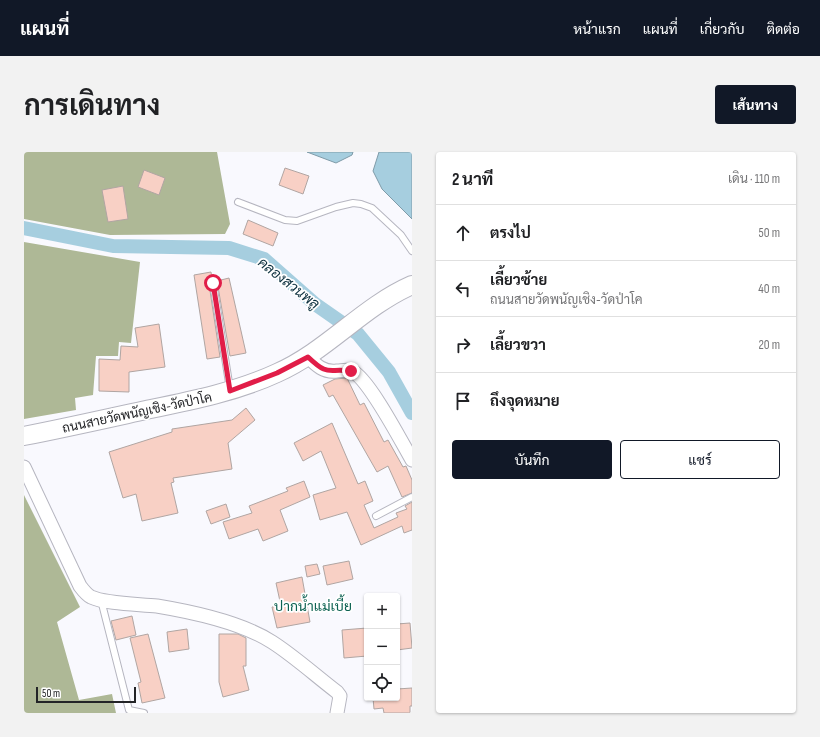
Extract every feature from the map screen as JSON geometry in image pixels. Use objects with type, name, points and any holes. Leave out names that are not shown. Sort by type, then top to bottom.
[{"type":"main road","name":"ถนนสายวัดพนัญเชิง-วัดป่าโค","points":[[24,436],[168,406],[230,391],[277,373],[308,357],[369,310],[404,289],[412,286]]},
{"type":"street","points":[[308,357],[324,371],[351,371],[362,379],[371,390],[412,460]]},
{"type":"street","points":[[24,467],[80,586],[89,597],[101,600],[157,606],[180,611],[230,623],[256,634],[272,642],[337,692],[340,696],[337,713]]},
{"type":"lane","points":[[238,202],[285,220],[297,221],[336,207],[353,203],[362,204],[372,208],[401,236],[412,250]]},
{"type":"lane","points":[[213,283],[230,391]]},
{"type":"lane","points":[[376,516],[412,496]]},
{"type":"lane","points":[[101,600],[129,710],[144,713]]},
{"type":"green space","points":[[24,152],[217,152],[230,224],[225,234],[110,235],[24,219]]},
{"type":"green space","points":[[24,242],[140,262],[131,343],[119,342],[118,356],[96,356],[93,395],[75,398],[76,410],[24,419]]},
{"type":"green space","points":[[24,495],[80,607],[57,622],[79,700],[112,694],[116,713],[24,713]]},
{"type":"water","points":[[307,152],[353,152],[352,155],[336,163]]},
{"type":"water","points":[[379,152],[412,152],[412,219],[382,189],[373,171]]},
{"type":"building","points":[[285,168],[309,176],[303,194],[279,185]]},
{"type":"building","points":[[144,170],[165,178],[159,195],[138,187]]},
{"type":"building","points":[[123,186],[128,219],[108,222],[102,190]]},
{"type":"building","points":[[248,220],[278,233],[273,246],[243,234]]},
{"type":"building","points":[[211,272],[212,279],[209,281],[209,284],[220,357],[207,359],[194,275]]},
{"type":"building","points":[[229,278],[246,353],[230,356],[217,281]]},
{"type":"building","points":[[159,324],[165,367],[129,372],[129,392],[99,391],[99,359],[120,360],[121,346],[138,347],[135,328]]},
{"type":"building","points":[[347,378],[360,405],[364,403],[384,442],[388,440],[403,467],[406,466],[412,480],[412,493],[402,497],[388,466],[377,472],[333,395],[329,397],[323,385],[335,379]]},
{"type":"building","points":[[246,408],[255,420],[228,443],[232,469],[173,478],[174,482],[171,483],[178,513],[142,521],[136,494],[123,498],[109,452],[172,432],[172,429],[232,420]]},
{"type":"building","points":[[332,423],[358,484],[365,481],[373,501],[364,505],[374,528],[398,517],[396,513],[407,509],[405,506],[412,502],[412,530],[404,533],[402,526],[361,545],[347,512],[320,520],[313,495],[336,488],[321,451],[303,461],[294,443]]},
{"type":"building","points":[[304,481],[310,497],[280,510],[288,531],[263,541],[258,529],[229,539],[223,522],[252,513],[249,506],[288,491],[286,488]]},
{"type":"building","points":[[226,504],[230,517],[211,524],[206,511]]},
{"type":"building","points":[[349,561],[353,579],[327,585],[323,566]]},
{"type":"building","points":[[317,564],[320,574],[307,577],[305,566]]},
{"type":"building","points":[[302,577],[310,622],[277,628],[272,607],[281,606],[276,583]]},
{"type":"building","points":[[132,616],[136,635],[116,640],[111,621]]},
{"type":"building","points":[[410,623],[412,648],[400,650],[400,624]]},
{"type":"building","points":[[364,628],[364,656],[344,658],[342,630]]},
{"type":"building","points":[[187,629],[189,649],[169,652],[167,632]]},
{"type":"building","points":[[148,634],[165,698],[142,703],[138,683],[141,682],[130,638]]},
{"type":"building","points":[[219,634],[238,634],[246,638],[246,666],[243,666],[249,690],[223,697],[219,682]]},
{"type":"building","points":[[412,688],[412,706],[410,706],[410,713],[384,713],[383,708],[374,709],[373,701],[400,701],[400,689]]},
{"type":"waterway","name":"คลองสวนพลู","points":[[24,228],[113,246],[229,248],[264,259],[315,304],[358,334],[389,372],[412,413]]},
{"type":"district","name":"ปากน้ำแม่เบี้ย","points":[[313,606]]},
{"type":"route","points":[[213,283],[230,391],[277,373],[308,357],[324,371],[351,371]]}]
